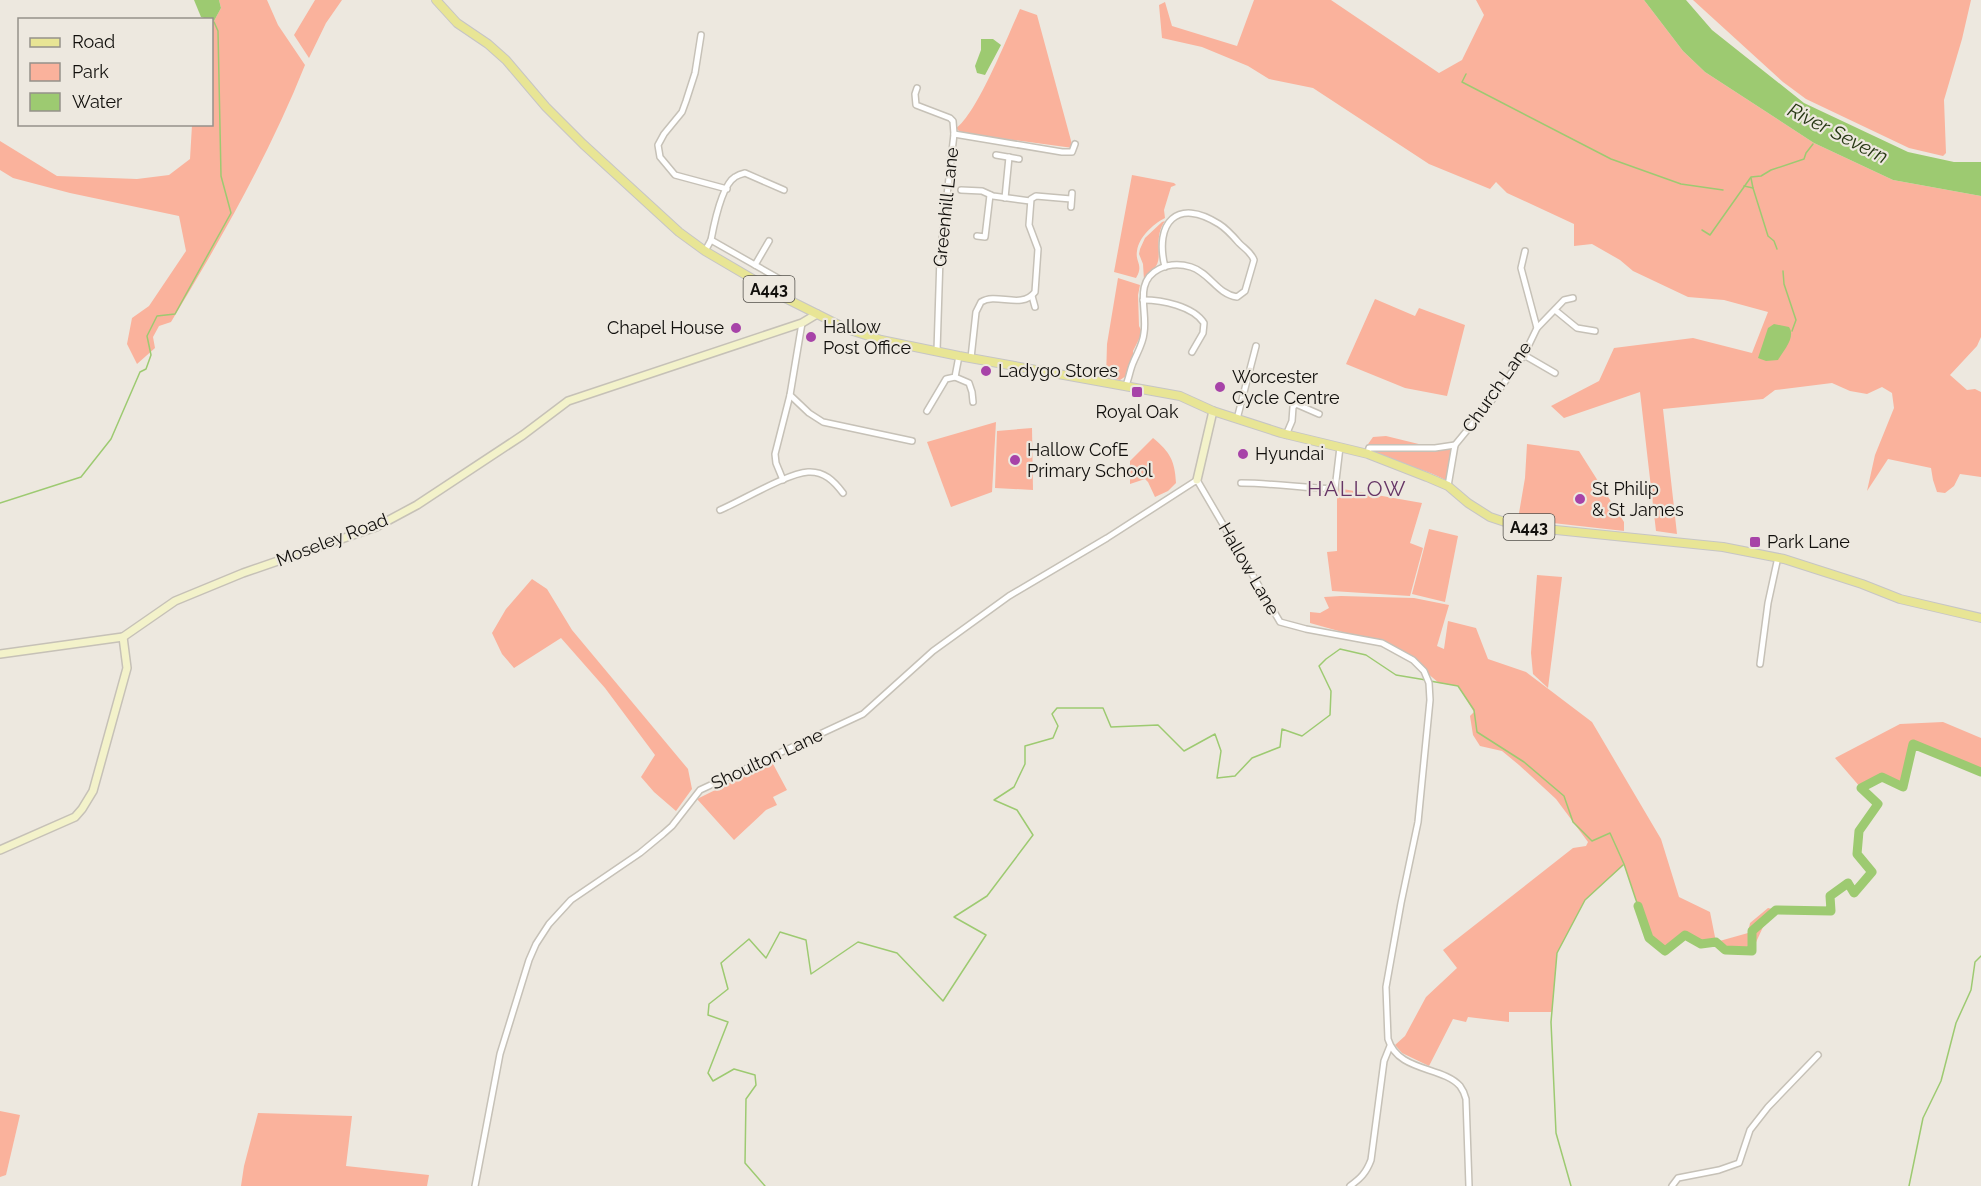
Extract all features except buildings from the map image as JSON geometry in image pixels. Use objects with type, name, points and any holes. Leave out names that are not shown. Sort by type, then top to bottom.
[{"type":"main road","name":"A443","points":[[436,0],[458,23],[506,60],[546,107],[583,144],[680,232],[705,251],[785,298],[847,328],[881,340],[959,356],[1180,396],[1213,411],[1286,435],[1368,454],[1448,486],[1468,503],[1490,517],[1517,526],[1723,547],[1778,557],[1863,584],[1900,599],[1981,618]]},
{"type":"street","points":[[701,35],[695,73],[686,101],[682,112],[658,145],[660,157],[675,175],[727,189]]},
{"type":"street","name":"Greenhill Lane","points":[[917,88],[916,105],[953,121],[954,134],[940,257],[938,351]]},
{"type":"street","points":[[954,134],[1062,152],[1072,152],[1076,144]]},
{"type":"street","points":[[996,156],[1019,159]]},
{"type":"street","points":[[1005,198],[1009,157]]},
{"type":"street","points":[[705,251],[711,240],[717,214],[734,177],[745,173],[784,190]]},
{"type":"street","points":[[961,190],[982,191],[990,195],[1030,201],[1036,196],[1071,196],[1071,207]]},
{"type":"street","points":[[977,236],[985,237],[990,195]]},
{"type":"street","points":[[971,358],[976,312],[981,302],[991,298],[1020,300],[1032,296],[1036,290],[1038,249],[1029,225],[1030,201]]},
{"type":"street","points":[[1126,385],[1133,362],[1142,346],[1145,330],[1144,288],[1150,276],[1165,267],[1180,265],[1197,269],[1206,274],[1225,293],[1237,297],[1245,291],[1254,260],[1250,252],[1219,224],[1199,214],[1185,212],[1174,216],[1165,229],[1161,245],[1165,267]]},
{"type":"street","points":[[711,240],[783,281]]},
{"type":"street","points":[[755,266],[769,241]]},
{"type":"street","name":"Church Lane","points":[[1525,251],[1521,268],[1537,328]]},
{"type":"street","points":[[1032,296],[1035,307]]},
{"type":"street","name":"Church Lane","points":[[1448,486],[1455,445],[1492,400],[1524,355],[1537,328],[1564,300],[1574,298]]},
{"type":"street","points":[[1143,300],[1171,304],[1201,318],[1204,323],[1203,333],[1192,352]]},
{"type":"street","points":[[1555,310],[1577,328],[1595,331]]},
{"type":"street","name":"Moseley Road","points":[[123,637],[175,601],[243,573],[348,538],[397,516],[484,462],[567,401],[802,323],[817,314]]},
{"type":"street","points":[[783,480],[775,454],[790,395],[802,323]]},
{"type":"street","points":[[1237,419],[1256,346]]},
{"type":"street","points":[[1524,355],[1555,373]]},
{"type":"street","points":[[955,377],[959,356]]},
{"type":"street","points":[[927,411],[946,379],[955,377],[969,383],[973,402]]},
{"type":"street","points":[[790,395],[809,413],[823,422],[912,441]]},
{"type":"street","points":[[1286,435],[1292,421],[1294,405],[1319,414]]},
{"type":"street","points":[[1197,480],[1213,411]]},
{"type":"street","name":"Church Lane","points":[[1368,454],[1369,448],[1435,448],[1455,445]]},
{"type":"street","points":[[1241,483],[1335,489],[1340,447]]},
{"type":"street","points":[[723,511],[783,480],[808,472],[816,472],[831,479],[842,491],[834,494]]},
{"type":"street","name":"Hallow Lane","points":[[1197,480],[1280,622],[1382,643],[1413,660],[1424,670],[1429,683],[1430,698],[1418,822],[1386,987],[1390,1046]]},
{"type":"street","name":"Shoulton Lane","points":[[475,1186],[500,1054],[529,960],[549,924],[571,900],[648,847],[672,826],[700,790],[863,714],[933,651],[1010,596],[1107,538],[1197,480]]},
{"type":"street","points":[[1760,664],[1768,603],[1778,557]]},
{"type":"street","points":[[0,654],[123,637],[128,668],[93,791],[82,809],[75,817],[0,850]]},
{"type":"street","points":[[1350,1186],[1367,1171],[1371,1160],[1384,1061],[1390,1046],[1402,1058],[1452,1080],[1463,1090],[1466,1099],[1468,1186]]},
{"type":"street","points":[[1672,1186],[1678,1178],[1686,1175],[1719,1170],[1739,1163],[1750,1130],[1768,1107],[1818,1055]]},
{"type":"green space","points":[[219,0],[267,0],[278,25],[305,65],[276,131],[226,228],[171,322],[159,326],[153,337],[155,348],[137,364],[127,344],[132,318],[149,306],[186,251],[179,216],[70,193],[13,178],[0,170],[0,141],[57,176],[137,179],[169,175],[190,159],[192,126],[213,126],[213,21],[221,8]]},
{"type":"green space","points":[[315,0],[342,0],[326,23],[309,58],[294,35]]},
{"type":"green space","points":[[1254,0],[1331,0],[1439,73],[1462,60],[1484,15],[1476,0],[1644,0],[1683,51],[1705,72],[1814,143],[1893,180],[1981,196],[1981,337],[1977,346],[1950,375],[1967,390],[1975,389],[1981,392],[1981,477],[1960,474],[1954,486],[1945,493],[1937,492],[1931,468],[1888,459],[1867,491],[1875,455],[1894,408],[1892,393],[1882,387],[1867,394],[1850,391],[1832,383],[1775,390],[1763,399],[1663,409],[1677,534],[1656,531],[1640,392],[1564,418],[1551,406],[1599,381],[1614,348],[1693,338],[1752,353],[1768,312],[1724,300],[1688,297],[1633,271],[1620,260],[1592,244],[1574,246],[1574,224],[1507,193],[1496,182],[1490,189],[1429,164],[1313,88],[1269,79],[1248,66],[1202,47],[1162,38],[1159,5],[1165,2],[1172,26],[1237,46]]},
{"type":"green space","points":[[1693,0],[1971,0],[1944,100],[1946,153],[1943,156],[1909,148],[1806,99],[1783,82]]},
{"type":"green space","points":[[1020,9],[1037,15],[1073,148],[961,133],[956,128],[964,120],[982,91]]},
{"type":"green space","points":[[1132,175],[1176,185],[1171,187],[1164,210],[1165,218],[1147,232],[1138,246],[1139,270],[1136,278],[1114,272]]},
{"type":"green space","points":[[1165,221],[1161,227],[1158,262],[1144,280],[1140,249],[1145,238]]},
{"type":"green space","points":[[1118,278],[1140,285],[1138,295],[1141,330],[1126,376],[1120,380],[1106,378],[1107,344]]},
{"type":"green space","points":[[1375,299],[1415,316],[1419,308],[1465,325],[1447,396],[1405,388],[1346,364]]},
{"type":"green space","points":[[996,422],[992,492],[951,507],[927,442]]},
{"type":"green space","points":[[1032,428],[1033,490],[995,488],[997,431]]},
{"type":"green space","points":[[1386,436],[1435,448],[1455,445],[1447,481],[1375,453],[1366,447],[1373,437]]},
{"type":"green space","points":[[1153,438],[1164,448],[1170,458],[1176,483],[1168,491],[1155,497],[1145,479],[1130,484],[1130,461]]},
{"type":"green space","points":[[1527,444],[1579,451],[1624,522],[1624,531],[1518,519],[1525,478]]},
{"type":"green space","points":[[1337,488],[1422,503],[1410,543],[1423,548],[1410,596],[1332,591],[1327,552],[1337,551]]},
{"type":"green space","points":[[1429,529],[1458,536],[1445,602],[1412,594]]},
{"type":"green space","points":[[1537,575],[1562,577],[1548,688],[1533,674],[1531,653]]},
{"type":"green space","points":[[532,579],[547,589],[572,630],[688,769],[692,789],[676,811],[641,777],[655,755],[605,688],[561,638],[514,668],[502,654],[492,633],[506,609]]},
{"type":"green space","points":[[1324,597],[1414,598],[1449,605],[1437,646],[1444,649],[1448,621],[1476,628],[1488,659],[1526,672],[1592,722],[1661,839],[1679,897],[1710,912],[1716,942],[1701,944],[1685,935],[1665,951],[1649,938],[1624,865],[1585,900],[1557,953],[1552,1012],[1509,1012],[1509,1022],[1468,1017],[1466,1022],[1453,1019],[1429,1066],[1402,1053],[1395,1045],[1405,1036],[1426,997],[1457,968],[1443,950],[1573,848],[1586,846],[1588,842],[1556,799],[1519,765],[1502,751],[1480,746],[1473,735],[1470,716],[1474,712],[1458,686],[1439,683],[1396,647],[1310,623],[1310,612],[1320,613],[1329,608]]},
{"type":"green space","points":[[1943,722],[1981,738],[1981,772],[1913,744],[1905,789],[1882,777],[1861,788],[1835,758],[1900,724]]},
{"type":"green space","points":[[772,762],[787,790],[773,797],[777,805],[766,810],[734,840],[697,799]]},
{"type":"green space","points":[[1768,908],[1776,910],[1763,927],[1752,951],[1725,950],[1716,942],[1748,933],[1750,923]]},
{"type":"green space","points":[[0,1111],[20,1115],[6,1175],[0,1177]]},
{"type":"green space","points":[[258,1113],[352,1116],[346,1166],[429,1175],[427,1186],[241,1186]]},
{"type":"water","points":[[194,0],[219,0],[221,8],[214,21],[213,18],[201,17]]},
{"type":"water","name":"River Severn","points":[[1644,0],[1686,0],[1712,30],[1804,103],[1908,152],[1954,162],[1981,162],[1981,196],[1893,180],[1814,143],[1705,72],[1683,51]]},
{"type":"water","points":[[981,39],[993,39],[1001,45],[985,75],[977,73],[975,66],[981,50]]},
{"type":"water","points":[[1774,324],[1789,327],[1791,335],[1778,360],[1766,361],[1758,358],[1768,328]]},
{"type":"waterway","points":[[0,503],[81,477],[111,439],[140,372],[146,369],[151,355],[147,336],[157,316],[175,314],[231,213],[221,176],[218,31],[214,22]]},
{"type":"waterway","points":[[1466,74],[1462,82],[1611,159],[1681,184],[1723,190]]},
{"type":"waterway","name":"River Severn","points":[[1702,230],[1710,235],[1751,177],[1761,176],[1771,170],[1804,159],[1813,144]]},
{"type":"waterway","points":[[1751,178],[1753,188]]},
{"type":"waterway","points":[[1744,186],[1753,188],[1768,236],[1774,241],[1777,249]]},
{"type":"waterway","points":[[1783,271],[1784,284],[1796,320],[1792,331]]},
{"type":"waterway","points":[[765,1186],[745,1163],[746,1099],[756,1085],[755,1075],[734,1069],[713,1081],[708,1073],[728,1022],[708,1015],[709,1004],[728,989],[721,963],[749,939],[766,958],[780,932],[806,940],[811,974],[858,942],[897,953],[943,1001],[986,935],[954,917],[987,896],[1033,835],[1017,810],[994,800],[1014,787],[1025,764],[1025,746],[1053,738],[1058,726],[1052,714],[1057,708],[1103,708],[1111,727],[1158,725],[1184,751],[1215,734],[1221,751],[1217,778],[1235,776],[1252,758],[1280,747],[1282,729],[1302,736],[1330,715],[1331,691],[1319,666],[1340,649],[1366,655],[1396,675],[1426,680]]},
{"type":"waterway","points":[[1430,681],[1458,686],[1474,710],[1477,732],[1524,762],[1564,796],[1573,822],[1592,841],[1610,833],[1624,864],[1638,906]]},
{"type":"waterway","points":[[1638,906],[1649,938],[1665,951],[1685,935],[1701,944],[1716,942],[1725,950],[1752,951],[1752,931],[1776,910],[1831,911],[1830,896],[1848,883],[1854,893],[1872,872],[1857,854],[1859,831],[1878,804],[1861,788],[1882,777],[1903,787],[1913,744],[1981,772]]},
{"type":"waterway","points":[[1571,1186],[1556,1133],[1551,1022],[1557,953],[1585,900],[1623,865]]},
{"type":"waterway","points":[[1909,1186],[1923,1118],[1941,1081],[1956,1023],[1971,990],[1975,962],[1981,956]]},
{"type":"place","name":"Chapel House","points":[[736,328]]},
{"type":"place","name":"Hallow Post Office","points":[[811,337]]},
{"type":"place","name":"Ladygo Stores","points":[[986,371]]},
{"type":"place","name":"Worcester Cycle Centre","points":[[1220,387]]},
{"type":"place","name":"Royal Oak","points":[[1137,392]]},
{"type":"place","name":"Hyundai","points":[[1243,454]]},
{"type":"place","name":"Hallow CofE Primary School","points":[[1015,460]]},
{"type":"place","name":"St Philip & St James","points":[[1580,499]]},
{"type":"place","name":"Park Lane","points":[[1755,542]]},
{"type":"district","name":"HALLOW","points":[[1357,489]]}]
